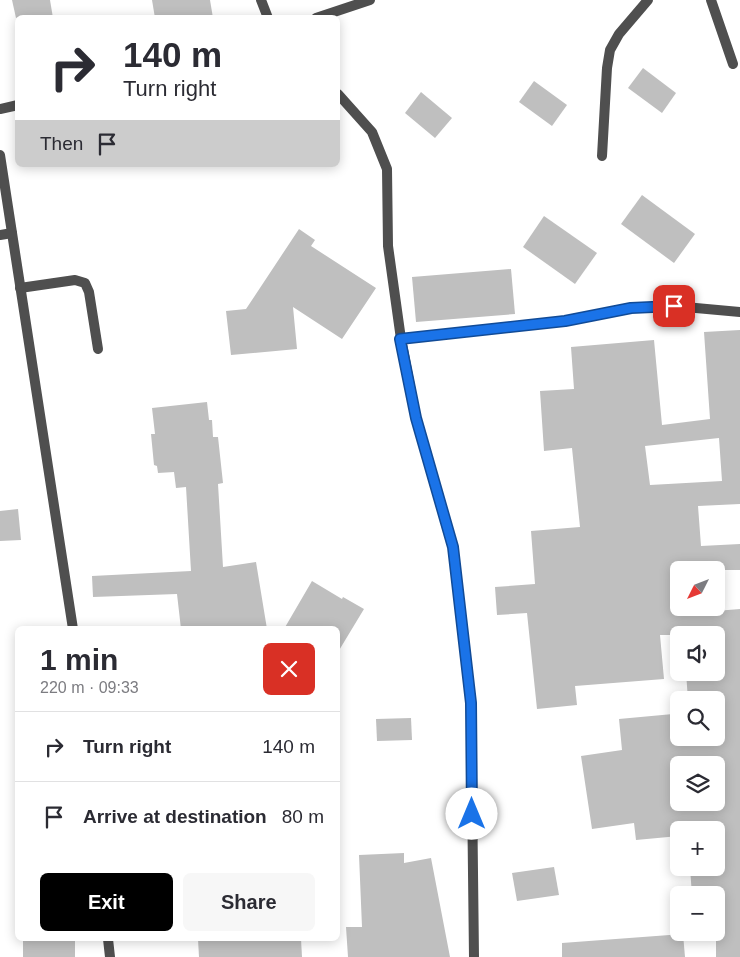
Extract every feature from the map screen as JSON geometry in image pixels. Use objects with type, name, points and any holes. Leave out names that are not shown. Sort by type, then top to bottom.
[{"type":"street","points":[[261,0],[267,15]]},
{"type":"street","points":[[325,15],[370,0]]},
{"type":"street","points":[[602,156],[606,68],[610,50],[619,34],[648,0]]},
{"type":"street","points":[[711,0],[733,64]]},
{"type":"street","points":[[340,96],[372,132],[387,169],[388,246],[400,339],[416,418],[453,547],[471,703],[474,957]]},
{"type":"street","points":[[0,109],[15,106]]},
{"type":"street","points":[[0,155],[73,626]]},
{"type":"street","points":[[0,235],[12,234]]},
{"type":"street","points":[[20,288],[75,280],[85,283],[89,292],[98,349]]},
{"type":"street","points":[[400,339],[565,321],[631,308],[674,306],[740,312]]},
{"type":"street","points":[[108,941],[110,957]]},
{"type":"building","points":[[12,0],[50,0],[52,15],[15,15]]},
{"type":"building","points":[[152,0],[210,0],[212,15],[154,15]]},
{"type":"building","points":[[643,68],[676,93],[662,113],[628,88]]},
{"type":"building","points":[[534,81],[567,105],[552,126],[519,102]]},
{"type":"building","points":[[421,92],[452,118],[435,138],[405,113]]},
{"type":"building","points":[[642,195],[695,234],[674,263],[621,224]]},
{"type":"building","points":[[544,216],[597,253],[575,284],[523,247]]},
{"type":"building","points":[[299,229],[315,240],[311,246],[376,288],[342,339],[293,307],[297,349],[231,355],[226,311],[246,309]]},
{"type":"building","points":[[511,269],[515,314],[416,322],[412,277]]},
{"type":"building","points":[[740,330],[740,504],[698,506],[701,546],[740,544],[740,570],[725,570],[725,561],[670,561],[670,616],[725,616],[725,610],[740,609],[740,957],[716,957],[716,941],[725,941],[725,886],[691,886],[691,876],[725,876],[725,821],[670,821],[670,837],[636,840],[634,823],[592,829],[581,756],[622,750],[619,719],[670,714],[670,746],[725,746],[725,691],[687,691],[687,681],[725,681],[725,626],[670,626],[670,635],[660,635],[664,679],[575,686],[577,705],[537,709],[527,613],[497,615],[495,587],[535,584],[531,531],[580,527],[572,448],[544,451],[540,391],[574,389],[571,347],[654,340],[662,425],[710,419],[704,332]],"holes":[[[719,438],[722,481],[650,485],[645,446]]]},
{"type":"building","points":[[207,402],[209,420],[212,420],[213,437],[218,437],[223,483],[218,484],[223,567],[256,562],[267,626],[181,626],[177,594],[93,597],[92,576],[191,571],[186,487],[176,488],[174,472],[158,473],[157,466],[154,465],[151,434],[155,434],[152,408]]},
{"type":"building","points":[[18,509],[21,540],[0,541],[0,511]]},
{"type":"building","points":[[312,581],[342,599],[343,597],[364,609],[340,649],[340,626],[286,626]]},
{"type":"building","points":[[411,718],[412,740],[377,741],[376,719]]},
{"type":"building","points":[[404,853],[404,863],[431,858],[450,957],[348,957],[346,927],[362,927],[359,855]]},
{"type":"building","points":[[554,867],[559,895],[517,901],[512,873]]},
{"type":"building","points":[[670,935],[670,941],[684,941],[685,957],[562,957],[562,943]]},
{"type":"building","points":[[23,941],[75,941],[75,957],[23,957]]},
{"type":"building","points":[[198,941],[301,941],[302,957],[199,957]]},
{"type":"route","points":[[472,814],[471,703],[453,547],[416,418],[400,339],[565,321],[631,308],[674,306]]}]
